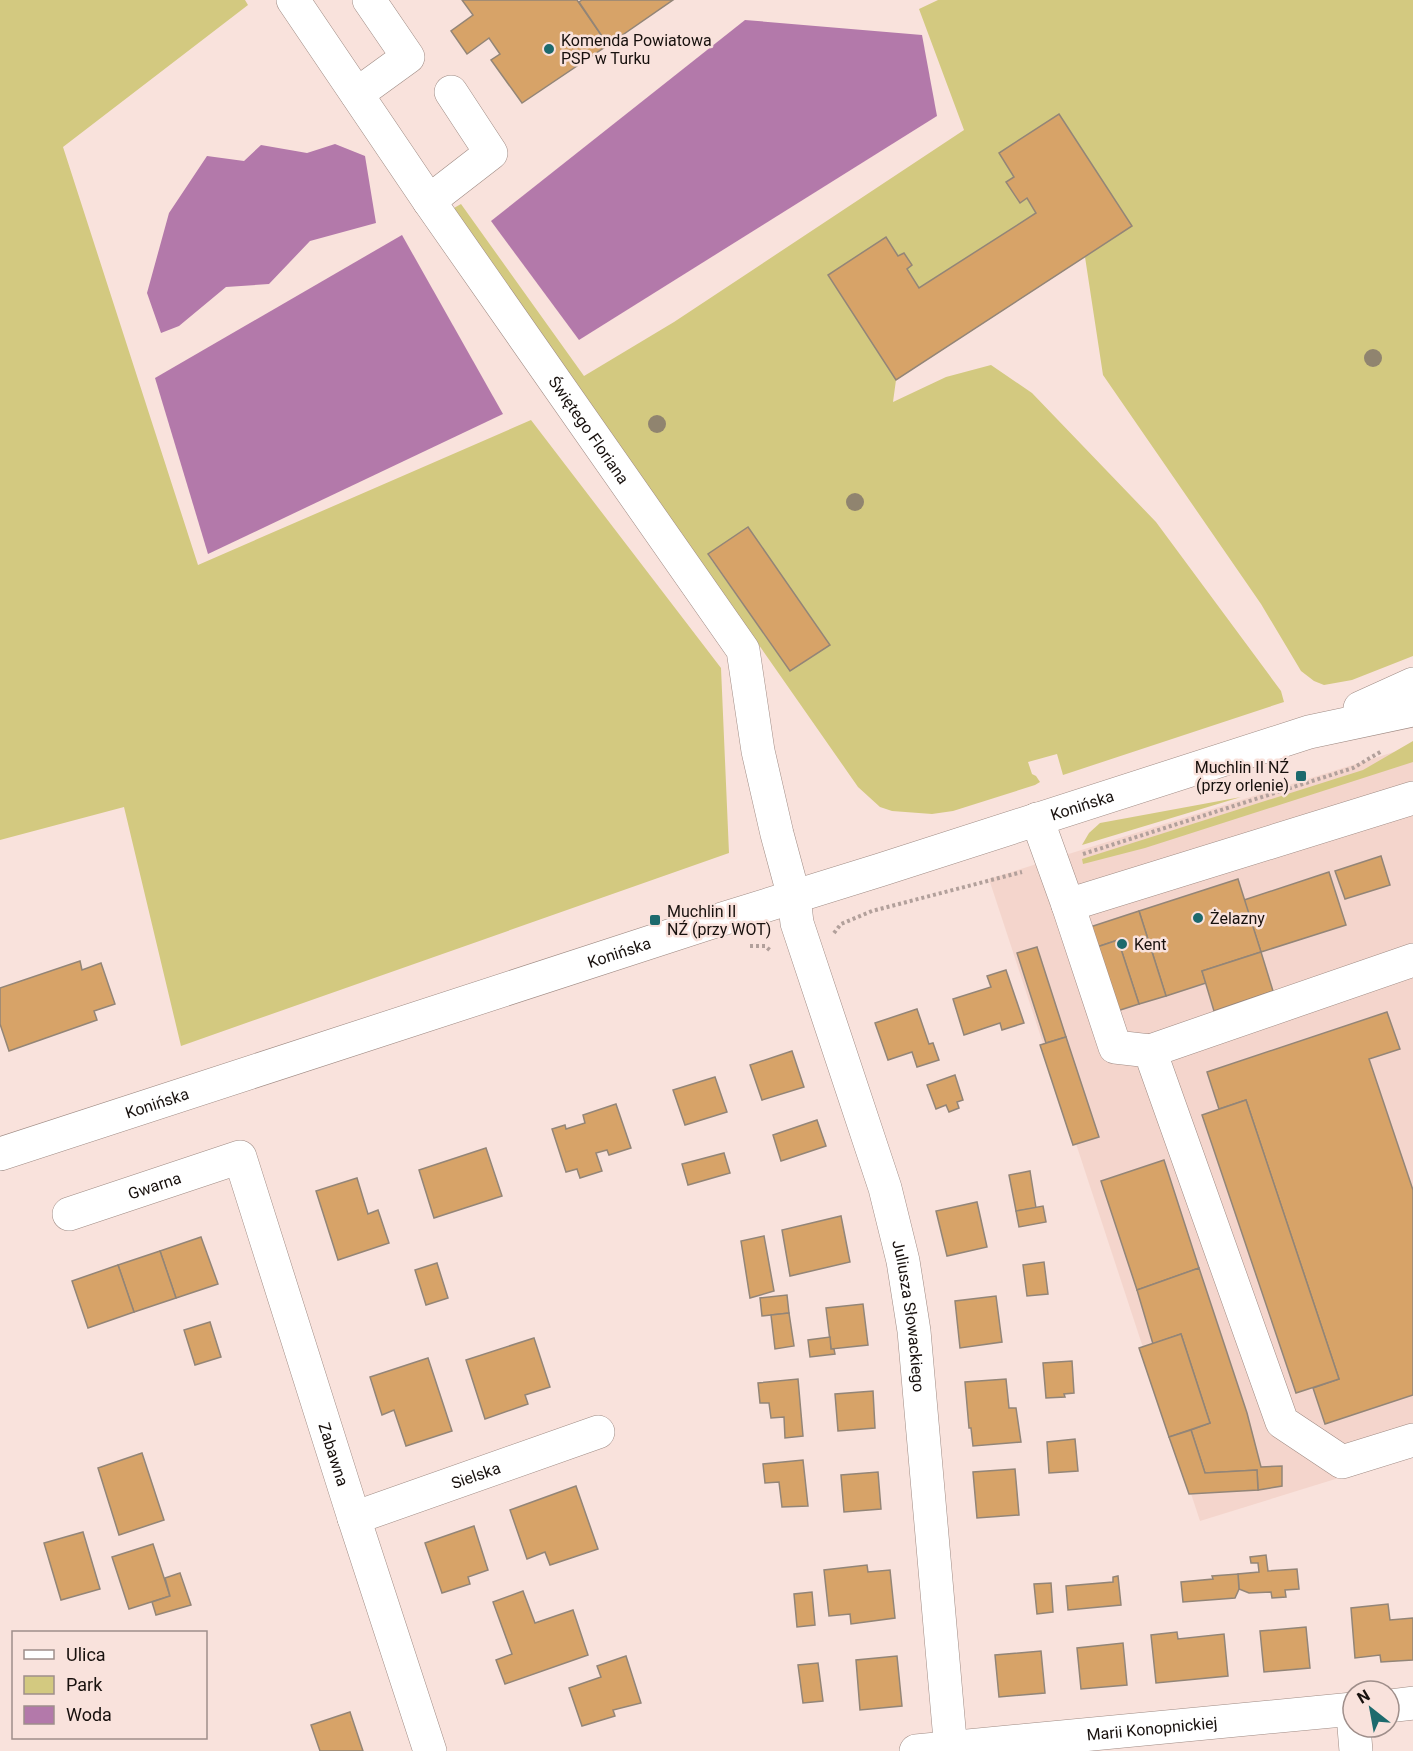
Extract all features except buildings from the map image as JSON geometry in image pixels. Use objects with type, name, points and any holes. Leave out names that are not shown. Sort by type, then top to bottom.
[{"type":"street","name":"Świętego Floriana","points":[[293,0],[429,201],[744,650],[758,751],[794,897]]},
{"type":"street","points":[[357,94],[408,57],[369,0]]},
{"type":"street","points":[[429,201],[491,153],[451,92]]},
{"type":"street","name":"Konińska","points":[[1309,732],[1413,684]]},
{"type":"street","name":"Konińska","points":[[0,1154],[706,924],[1309,732],[1413,710]]},
{"type":"street","points":[[1068,905],[1413,800]]},
{"type":"street","points":[[1037,819],[1115,1047],[1150,1051],[1413,960]]},
{"type":"street","name":"Juliusza Słowackiego","points":[[794,897],[797,923],[885,1188],[903,1261],[914,1331],[951,1750]]},
{"type":"street","points":[[1150,1051],[1282,1422],[1342,1462],[1413,1440]]},
{"type":"street","name":"Gwarna","points":[[69,1215],[240,1157]]},
{"type":"street","name":"Zabawna","points":[[240,1157],[430,1751]]},
{"type":"street","name":"Sielska","points":[[354,1518],[598,1432]]},
{"type":"street","name":"Marii Konopnickiej","points":[[916,1751],[1088,1743],[1341,1717]]},
{"type":"path","points":[[745,946],[765,946],[788,964],[828,951],[834,933],[841,924],[872,910],[1053,863],[1353,768],[1389,747]]},
{"type":"shaded area","points":[[1413,746],[1413,1455],[1200,1521],[989,879]]},
{"type":"green space","points":[[0,0],[245,0],[248,5],[63,147],[198,565],[531,420],[721,668],[729,853],[181,1046],[124,807],[0,840]]},
{"type":"green space","points":[[938,0],[1413,0],[1413,656],[1352,680],[1324,685],[1301,671],[1261,604],[1103,375],[1085,257],[1132,226],[1059,114],[999,153],[1014,177],[1006,182],[1020,203],[1027,198],[1036,213],[919,288],[907,269],[912,265],[904,253],[898,256],[886,237],[828,275],[896,380],[893,402],[946,377],[991,365],[1032,393],[1156,522],[1281,691],[1284,702],[1063,775],[1057,754],[1028,762],[1032,774],[1040,782],[953,811],[932,814],[892,811],[880,807],[858,787],[454,208],[461,204],[584,376],[674,322],[964,130],[919,9]],"holes":[[[748,527],[830,645],[790,671],[708,555]]]},
{"type":"green space","points":[[1413,741],[1413,762],[1145,848],[1083,864],[1082,859],[1363,770]]},
{"type":"green space","points":[[1241,797],[1082,845],[1089,833],[1100,823]]},
{"type":"water","points":[[745,20],[922,35],[937,116],[579,340],[491,221]]},
{"type":"water","points":[[335,144],[365,156],[376,223],[310,241],[269,284],[226,287],[179,326],[161,333],[147,293],[169,213],[207,156],[244,161],[261,145],[307,153]]},
{"type":"water","points":[[402,235],[503,414],[208,554],[155,378]]},
{"type":"place","name":"Komenda Powiatowa PSP w Turku","points":[[549,49]]},
{"type":"place","name":"Muchlin II NŹ (przy orlenie)","points":[[1301,776]]},
{"type":"place","name":"Żelazny","points":[[1198,918]]},
{"type":"place","name":"Muchlin II NŹ (przy WOT)","points":[[655,920]]},
{"type":"place","name":"Kent","points":[[1122,944]]}]
